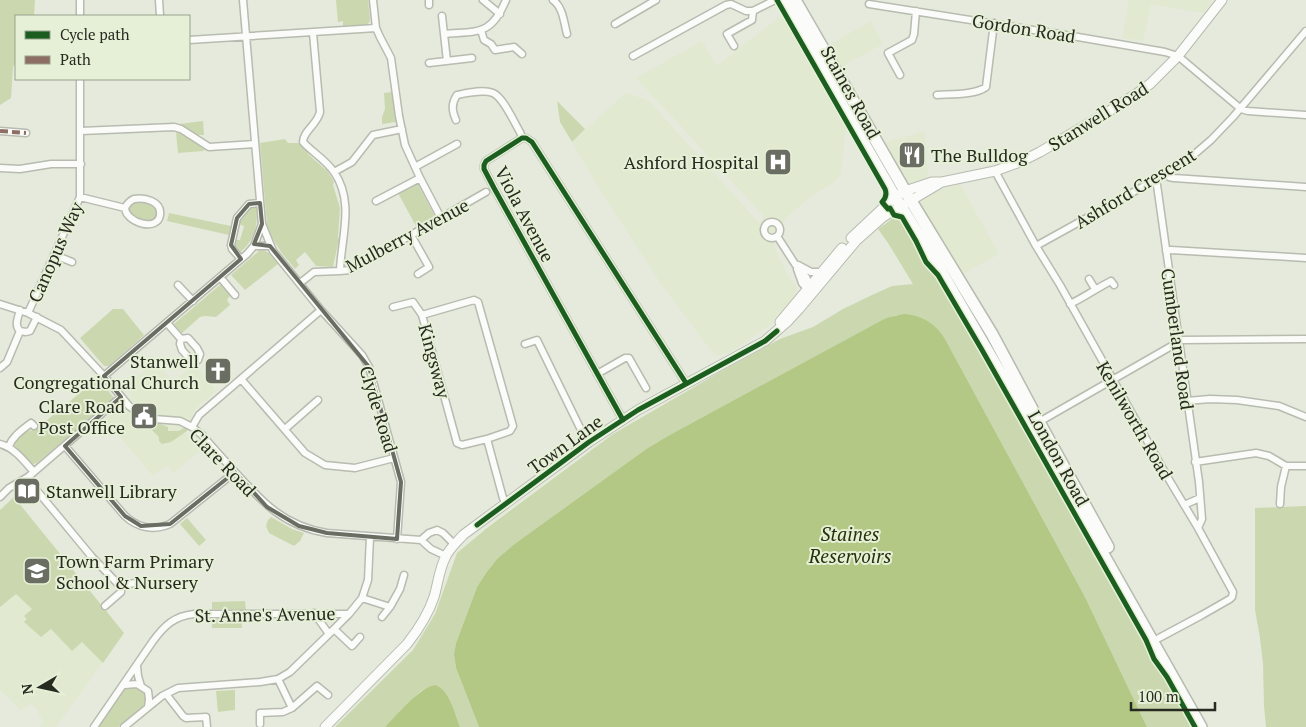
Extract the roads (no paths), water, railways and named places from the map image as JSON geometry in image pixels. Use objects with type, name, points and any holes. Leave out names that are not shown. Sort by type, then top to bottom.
[{"type":"highway","name":"Staines Road","points":[[783,0],[903,199]]},
{"type":"highway","name":"Staines Road","points":[[795,0],[903,199]]},
{"type":"highway","name":"London Road","points":[[903,199],[992,334],[1208,727]]},
{"type":"highway","points":[[903,199],[932,256],[1008,386],[1201,727]]},
{"type":"main road","name":"Stanwell Road","points":[[903,199],[932,182],[942,182],[995,170],[1020,162],[1103,115],[1150,84],[1178,56],[1222,0]]},
{"type":"main road","name":"Town Lane","points":[[810,289],[821,272],[851,238],[885,206],[903,199]]},
{"type":"main road","name":"Town Lane","points":[[325,727],[414,635],[429,609],[446,556],[463,535],[589,442],[656,399],[756,345],[856,241],[903,199]]},
{"type":"street","points":[[80,0],[80,15]]},
{"type":"street","points":[[159,0],[160,15]]},
{"type":"street","points":[[104,376],[254,246],[262,224],[243,0]]},
{"type":"street","points":[[373,0],[376,28],[392,58],[399,116],[406,145],[415,168],[441,218]]},
{"type":"street","points":[[483,0],[500,14]]},
{"type":"street","points":[[444,34],[481,30],[488,27],[500,14],[506,0]]},
{"type":"street","points":[[553,0],[560,8],[567,34]]},
{"type":"street","points":[[615,24],[656,0]]},
{"type":"street","points":[[633,56],[731,4],[746,11],[753,11],[775,0]]},
{"type":"street","name":"Gordon Road","points":[[869,4],[1165,52],[1178,56]]},
{"type":"street","points":[[734,46],[727,34],[752,20],[753,11]]},
{"type":"street","points":[[900,75],[888,53],[912,40],[916,11]]},
{"type":"street","points":[[442,16],[447,61]]},
{"type":"street","points":[[938,95],[969,93],[981,90],[986,86],[994,24]]},
{"type":"street","points":[[190,40],[376,28]]},
{"type":"street","points":[[481,30],[484,40],[491,44],[495,50],[514,47],[522,54]]},
{"type":"street","name":"Ashford Crescent","points":[[1036,246],[1166,174],[1190,158],[1211,140],[1241,109],[1306,31]]},
{"type":"street","points":[[312,33],[320,112],[319,119],[303,136],[303,142],[321,156],[341,184],[346,207],[340,271]]},
{"type":"street","points":[[1299,40],[1306,43]]},
{"type":"street","points":[[1178,56],[1241,109],[1254,112],[1306,114]]},
{"type":"street","points":[[429,64],[472,58]]},
{"type":"street","name":"Canopus Way","points":[[28,313],[80,198],[80,80]]},
{"type":"street","points":[[456,120],[452,108],[456,91],[486,91],[496,94],[500,98],[522,138],[532,142],[686,383]]},
{"type":"street","points":[[15,132],[16,124]]},
{"type":"street","points":[[81,131],[174,127],[181,129],[209,147],[255,144]]},
{"type":"street","points":[[334,172],[352,162],[373,135],[402,129]]},
{"type":"street","points":[[0,131],[26,133]]},
{"type":"street","name":"Viola Avenue","points":[[522,138],[486,161],[484,169],[623,420]]},
{"type":"street","points":[[415,168],[457,144]]},
{"type":"street","points":[[0,168],[20,170],[51,164],[81,164]]},
{"type":"street","name":"Kenilworth Road","points":[[995,170],[1036,246],[1233,592],[1232,597],[1202,616],[1159,638]]},
{"type":"street","points":[[1166,174],[1169,177],[1180,179],[1306,187]]},
{"type":"street","points":[[376,202],[420,178]]},
{"type":"street","name":"Cumberland Road","points":[[1155,180],[1196,462],[1202,519],[1198,528]]},
{"type":"street","name":"Mulberry Avenue","points":[[300,283],[314,272],[350,270],[486,192]]},
{"type":"street","points":[[80,198],[126,208]]},
{"type":"street","points":[[134,199],[152,201],[156,203],[161,212],[156,222],[148,224],[131,219],[126,212],[126,208],[128,203],[134,199]]},
{"type":"street","points":[[240,259],[231,245],[237,218],[249,204],[260,203]]},
{"type":"street","name":"Clyde Road","points":[[262,224],[273,251],[362,355],[369,367],[401,482],[397,539]]},
{"type":"street","points":[[411,235],[429,267],[418,274]]},
{"type":"street","points":[[777,236],[795,264],[802,283],[810,289]]},
{"type":"street","points":[[254,246],[270,246]]},
{"type":"street","points":[[1166,251],[1306,258]]},
{"type":"street","points":[[55,255],[72,262]]},
{"type":"street","points":[[795,264],[811,272],[821,272]]},
{"type":"street","points":[[220,277],[235,296]]},
{"type":"street","points":[[1089,279],[1095,289]]},
{"type":"street","points":[[1070,304],[1111,281],[1114,285]]},
{"type":"street","points":[[178,285],[192,301]]},
{"type":"street","name":"Kingsway","points":[[474,300],[478,302],[513,426],[510,431],[487,439],[462,445],[457,443],[422,315],[474,300]]},
{"type":"street","points":[[393,307],[413,302],[422,315]]},
{"type":"street","name":"Clare Road","points":[[0,304],[28,313],[61,330],[129,406],[142,415],[154,419],[180,421],[192,427],[202,435],[267,506],[292,523],[319,532],[397,539],[421,540],[429,533],[437,530],[454,544]]},
{"type":"street","points":[[20,310],[17,324],[20,331],[30,331],[36,318]]},
{"type":"street","points":[[192,427],[199,415],[322,310]]},
{"type":"street","points":[[167,323],[181,339]]},
{"type":"street","points":[[0,368],[7,362],[20,331]]},
{"type":"street","points":[[1039,422],[1178,342],[1186,340],[1306,339]]},
{"type":"street","points":[[525,344],[537,340],[583,434],[589,442]]},
{"type":"street","points":[[597,374],[624,358],[630,358],[646,388]]},
{"type":"street","points":[[241,379],[305,453],[325,465],[355,468],[394,458]]},
{"type":"street","points":[[0,497],[9,488],[28,477],[121,397]]},
{"type":"street","points":[[1187,401],[1210,399],[1279,406],[1306,417]]},
{"type":"street","points":[[284,429],[318,400]]},
{"type":"street","points":[[9,446],[17,433],[31,423],[34,426]]},
{"type":"street","points":[[487,439],[506,503]]},
{"type":"street","points":[[0,444],[9,446],[34,472]]},
{"type":"street","points":[[65,446],[126,516],[136,524],[146,528],[158,528],[170,524],[235,472]]},
{"type":"street","points":[[1196,462],[1256,453],[1269,456],[1286,466],[1306,466]]},
{"type":"street","points":[[1280,504],[1281,487],[1286,466]]},
{"type":"street","points":[[28,477],[34,487],[92,557],[121,587]]},
{"type":"street","points":[[1184,505],[1200,498]]},
{"type":"street","name":"St. Anne's Avenue","points":[[94,727],[163,628],[176,619],[186,615],[349,614],[362,598],[368,580],[370,537]]},
{"type":"street","points":[[421,540],[431,549],[446,556]]},
{"type":"street","points":[[84,563],[92,557]]},
{"type":"street","points":[[382,616],[390,607],[400,589],[404,575]]},
{"type":"street","points":[[121,587],[141,582]]},
{"type":"street","points":[[105,606],[120,592],[121,587]]},
{"type":"street","points":[[362,598],[390,607]]},
{"type":"street","points":[[314,613],[332,632],[352,646],[360,637]]},
{"type":"street","points":[[124,727],[164,695],[178,688],[278,679],[290,672],[325,642],[349,614]]},
{"type":"street","points":[[137,666],[141,686]]},
{"type":"street","points":[[278,679],[292,708]]},
{"type":"street","points":[[124,685],[133,684],[141,686],[148,691],[164,695],[186,718],[206,717],[207,727]]},
{"type":"street","points":[[260,724],[260,713],[283,712],[292,708],[317,686],[328,696]]},
{"type":"street","points":[[148,691],[148,707]]},
{"type":"water","name":"Staines Reservoirs","points":[[904,314],[917,316],[928,321],[945,339],[1085,597],[1147,727],[479,727],[456,668],[454,654],[456,643],[477,587],[497,559],[512,546],[648,448],[884,319]]},
{"type":"water","points":[[435,685],[440,687],[448,696],[460,727],[385,727],[415,696]]},
{"type":"place","name":"The Bulldog","points":[[912,155]]},
{"type":"place","name":"Ashford Hospital","points":[[778,162]]},
{"type":"place","name":"Stanwell Congregational Church","points":[[218,371]]},
{"type":"place","name":"Clare Road Post Office","points":[[144,416]]},
{"type":"place","name":"Stanwell Library","points":[[27,491]]},
{"type":"place","name":"Town Farm Primary School & Nursery","points":[[37,571]]}]
